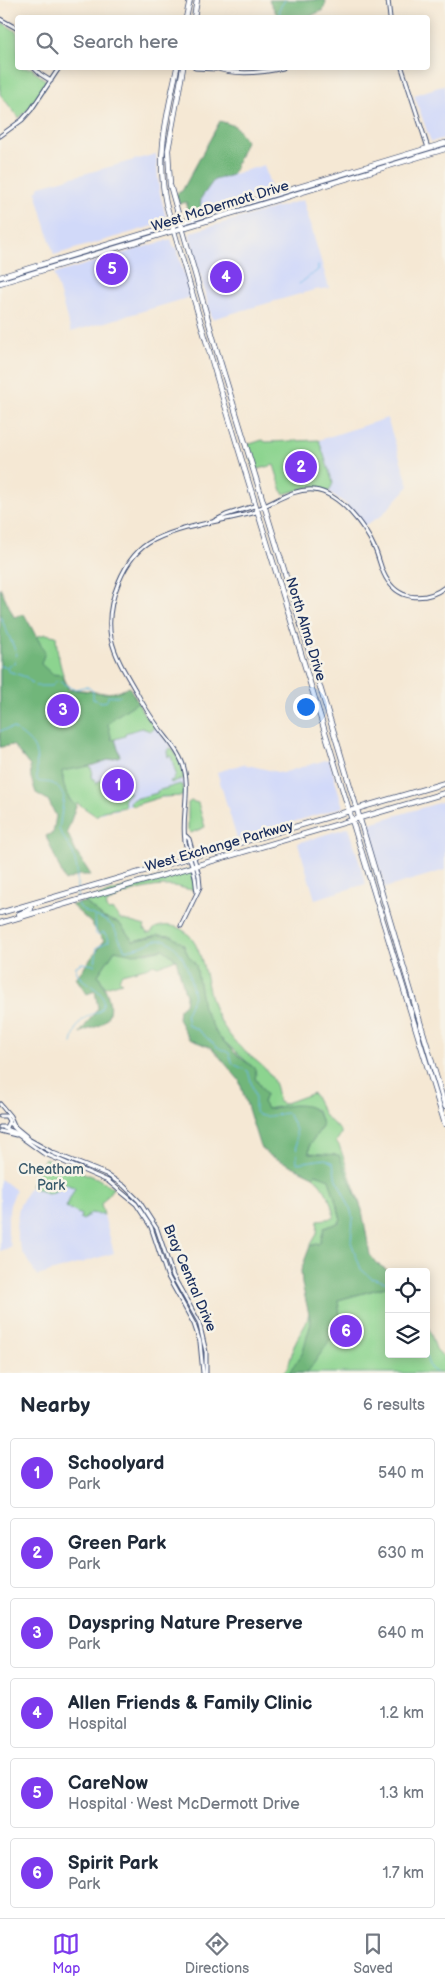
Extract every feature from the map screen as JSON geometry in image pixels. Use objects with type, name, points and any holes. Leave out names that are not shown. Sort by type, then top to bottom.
[{"type":"main road","points":[[187,15],[190,0]]},
{"type":"main road","points":[[194,15],[197,0]]},
{"type":"main road","name":"North Alma Drive","points":[[177,70],[161,150],[162,187],[257,509],[445,1124]]},
{"type":"main road","name":"North Alma Drive","points":[[184,70],[172,127],[168,162],[170,185],[216,348],[360,818],[445,1106]]},
{"type":"main road","name":"West McDermott Drive","points":[[0,283],[62,262],[429,151],[445,143]]},
{"type":"main road","name":"West McDermott Drive","points":[[429,151],[445,149]]},
{"type":"main road","name":"West McDermott Drive","points":[[0,277],[62,262]]},
{"type":"main road","points":[[209,350],[216,348]]},
{"type":"main road","points":[[334,760],[339,761],[348,780]]},
{"type":"main road","points":[[425,799],[425,792],[445,784]]},
{"type":"main road","name":"West Exchange Parkway","points":[[0,912],[445,784]]},
{"type":"main road","name":"West Exchange Parkway","points":[[1,922],[445,793]]},
{"type":"main road","points":[[239,852],[279,837],[282,835],[281,832]]},
{"type":"main road","points":[[112,889],[109,886],[110,884],[146,871]]},
{"type":"main road","points":[[371,879],[377,877]]},
{"type":"main road","points":[[1,922],[31,909],[30,904]]},
{"type":"street","points":[[388,0],[390,15]]},
{"type":"street","points":[[0,19],[15,27]]},
{"type":"street","points":[[36,70],[51,81]]},
{"type":"street","points":[[0,136],[27,115],[58,70]]},
{"type":"street","points":[[230,70],[249,73],[269,70]]},
{"type":"street","points":[[403,70],[429,151]]},
{"type":"street","points":[[181,926],[200,889],[200,881],[194,866],[189,839],[185,835],[186,780],[182,760],[150,715],[116,654],[110,621],[121,577],[126,565],[146,544],[159,538],[212,522],[256,512],[257,509],[296,491],[308,490],[323,492],[340,501],[372,543],[385,576],[395,589],[408,596],[422,597],[432,595],[445,587]]},
{"type":"street","points":[[212,522],[233,512],[254,506],[257,509]]},
{"type":"street","points":[[233,512],[235,518]]},
{"type":"street","points":[[0,1105],[5,1116],[9,1119],[9,1123],[1,1128]]},
{"type":"street","points":[[0,1105],[10,1116],[14,1126],[27,1140]]},
{"type":"street","points":[[0,1116],[5,1116]]},
{"type":"street","name":"Bray Central Drive","points":[[9,1123],[46,1154],[108,1181],[136,1204],[151,1227],[169,1278],[194,1324],[200,1348],[202,1373]]},
{"type":"street","name":"Bray Central Drive","points":[[1,1128],[14,1132],[52,1153],[106,1174],[124,1186],[139,1201],[157,1229],[173,1276],[199,1322],[206,1352],[206,1373]]},
{"type":"shaded area","points":[[445,85],[445,138],[431,142],[414,95]]},
{"type":"shaded area","points":[[156,154],[159,189],[167,222],[54,255],[36,192],[40,186]]},
{"type":"shaded area","points":[[264,165],[272,192],[200,213],[201,198],[214,180]]},
{"type":"shaded area","points":[[303,200],[329,288],[314,290],[212,319],[190,236],[191,232]]},
{"type":"shaded area","points":[[171,239],[174,247],[176,247],[191,297],[71,332],[54,274]]},
{"type":"shaded area","points":[[387,418],[409,486],[381,516],[363,526],[346,504],[329,492],[333,483],[319,440]]},
{"type":"shaded area","points":[[155,727],[173,749],[182,773],[184,796],[157,798],[116,810],[106,811],[96,816],[72,771],[90,767],[120,756],[115,739],[125,735],[125,733],[142,728],[150,731]]},
{"type":"shaded area","points":[[329,759],[343,807],[237,839],[217,772],[243,764],[282,773]]},
{"type":"shaded area","points":[[445,801],[445,870],[385,888],[367,824]]},
{"type":"shaded area","points":[[349,827],[366,884],[315,899],[298,843]]},
{"type":"shaded area","points":[[45,1158],[113,1188],[101,1204],[114,1253],[37,1276],[23,1253],[18,1240],[16,1226],[19,1207]]},
{"type":"shaded area","points":[[0,1179],[16,1190],[10,1205],[8,1218],[8,1234],[11,1247],[0,1251]]},
{"type":"green space","points":[[269,0],[325,0],[326,3],[323,10],[313,15],[277,15]]},
{"type":"green space","points":[[0,21],[15,31],[15,70],[34,70],[47,81],[32,106],[19,118],[0,94]]},
{"type":"green space","points":[[220,121],[235,126],[246,141],[232,175],[214,180],[201,198],[200,213],[186,217],[187,202],[179,204],[176,194],[182,191]]},
{"type":"green space","points":[[262,440],[266,442],[319,440],[333,483],[329,492],[307,488],[283,494],[274,465],[255,470],[247,445]]},
{"type":"green space","points":[[0,587],[14,617],[24,614],[45,652],[41,664],[52,674],[62,675],[69,690],[106,693],[120,691],[129,687],[138,702],[115,717],[108,724],[112,740],[115,739],[120,756],[90,766],[62,771],[67,795],[76,806],[67,832],[76,852],[91,875],[79,875],[65,881],[46,836],[53,833],[56,816],[48,800],[36,793],[31,778],[30,766],[13,745],[0,747]]},
{"type":"green space","points":[[46,634],[56,636],[60,663],[69,690],[106,693],[129,687],[144,714],[155,727],[150,731],[142,728],[125,733],[125,736],[115,739],[120,756],[90,766],[93,774],[91,775],[92,779],[95,779],[97,785],[97,782],[116,775],[116,777],[122,775],[127,791],[130,792],[124,798],[125,807],[103,811],[96,816],[77,803],[76,806],[70,800],[63,776],[30,766],[13,745],[0,747],[0,646]]},
{"type":"green space","points":[[169,748],[173,749],[181,765],[184,778],[171,783],[170,781],[173,780],[176,774],[171,756],[168,757],[167,751]]},
{"type":"green space","points":[[180,784],[183,786],[184,796],[161,797],[132,806],[130,804],[131,800]]},
{"type":"green space","points":[[191,801],[198,803],[205,827],[191,833],[188,830],[188,803]]},
{"type":"green space","points":[[190,869],[195,882],[194,890],[171,886],[146,888],[121,896],[107,904],[106,908],[109,911],[113,910],[120,919],[145,926],[144,929],[147,933],[151,933],[160,926],[169,926],[178,928],[190,936],[200,954],[211,999],[219,1019],[237,1044],[270,1075],[277,1091],[278,1101],[283,1104],[313,1093],[325,1116],[341,1131],[336,1142],[339,1145],[362,1210],[309,1154],[310,1144],[322,1127],[319,1114],[315,1109],[267,1109],[263,1102],[266,1095],[255,1078],[255,1069],[218,1036],[203,1008],[196,966],[183,944],[159,935],[133,941],[119,923],[104,918],[84,900]]},
{"type":"green space","points":[[85,902],[104,918],[119,923],[133,941],[159,935],[172,936],[183,944],[188,955],[196,965],[203,1008],[218,1036],[255,1069],[255,1078],[266,1095],[263,1102],[267,1109],[301,1105],[309,1107],[320,1117],[322,1127],[310,1144],[309,1153],[339,1155],[362,1210],[370,1255],[376,1263],[385,1269],[385,1287],[338,1300],[340,1317],[335,1333],[307,1373],[289,1373],[302,1354],[311,1323],[302,1284],[301,1270],[310,1246],[320,1243],[324,1228],[338,1223],[341,1219],[329,1179],[316,1174],[313,1176],[269,1155],[260,1147],[239,1080],[212,1048],[189,1039],[178,1019],[179,1009],[185,1004],[186,996],[176,959],[163,949],[134,954],[115,950],[98,975],[105,988],[109,1002],[110,1009],[108,1015],[98,1026],[80,1033],[98,1008],[95,991],[87,994],[76,978],[104,941],[91,923],[71,905]]},
{"type":"green space","points":[[163,949],[176,959],[158,966],[153,964],[149,967],[122,974],[119,979],[122,982],[105,987],[98,975],[115,950],[147,953]]},
{"type":"green space","name":"Cheatham Park","points":[[45,1158],[97,1178],[113,1188],[101,1204],[104,1215],[91,1213],[83,1220],[80,1218],[81,1215],[66,1207],[75,1188],[64,1183],[58,1190],[48,1194],[30,1186]]},
{"type":"green space","points":[[315,1174],[329,1178],[341,1219],[320,1243],[310,1246],[317,1234],[318,1220],[334,1218],[330,1201],[313,1176]]},
{"type":"green space","points":[[385,1287],[385,1358],[430,1358],[430,1332],[436,1349],[445,1359],[445,1373],[283,1373],[289,1364],[296,1341],[306,1324],[309,1308]]},
{"type":"waterway","points":[[280,15],[279,9],[285,0]]},
{"type":"waterway","points":[[299,284],[318,270],[318,266]]},
{"type":"waterway","points":[[0,616],[16,652],[15,663],[7,667],[0,666]]},
{"type":"waterway","points":[[7,667],[8,671],[26,677],[35,686],[52,686],[57,680],[73,689],[88,687],[93,691],[93,699],[102,702],[107,701],[108,696],[120,696]]},
{"type":"waterway","points":[[0,731],[13,728],[28,740],[35,749],[37,780],[55,785],[64,797],[59,830],[73,853],[77,870],[77,898]]},
{"type":"waterway","points":[[77,902],[82,910],[105,920],[112,926],[125,950],[140,947],[156,940],[166,940],[179,952],[186,965],[194,996],[186,1013],[188,1025],[198,1030],[217,1047],[229,1053],[233,1064],[248,1071],[255,1096],[255,1112],[258,1115],[266,1116],[288,1113],[296,1130],[297,1163],[325,1159],[333,1163],[335,1175],[353,1219],[351,1242],[361,1269],[371,1278],[385,1282]]},
{"type":"waterway","points":[[72,1043],[80,1022],[100,1011],[103,1003],[98,991],[77,973],[76,966],[82,963],[95,965],[97,947],[109,941],[103,932],[99,935],[96,934],[95,917]]},
{"type":"waterway","points":[[426,1358],[430,1368],[437,1373]]},
{"type":"place","name":"CareNow","points":[[112,269]]},
{"type":"place","name":"Allen Friends & Family Clinic","points":[[226,277]]},
{"type":"place","name":"Green Park","points":[[301,467]]},
{"type":"place","name":"Dayspring Nature Preserve","points":[[63,710]]},
{"type":"place","name":"Schoolyard","points":[[118,785]]},
{"type":"place","name":"Spirit Park","points":[[346,1331]]}]
